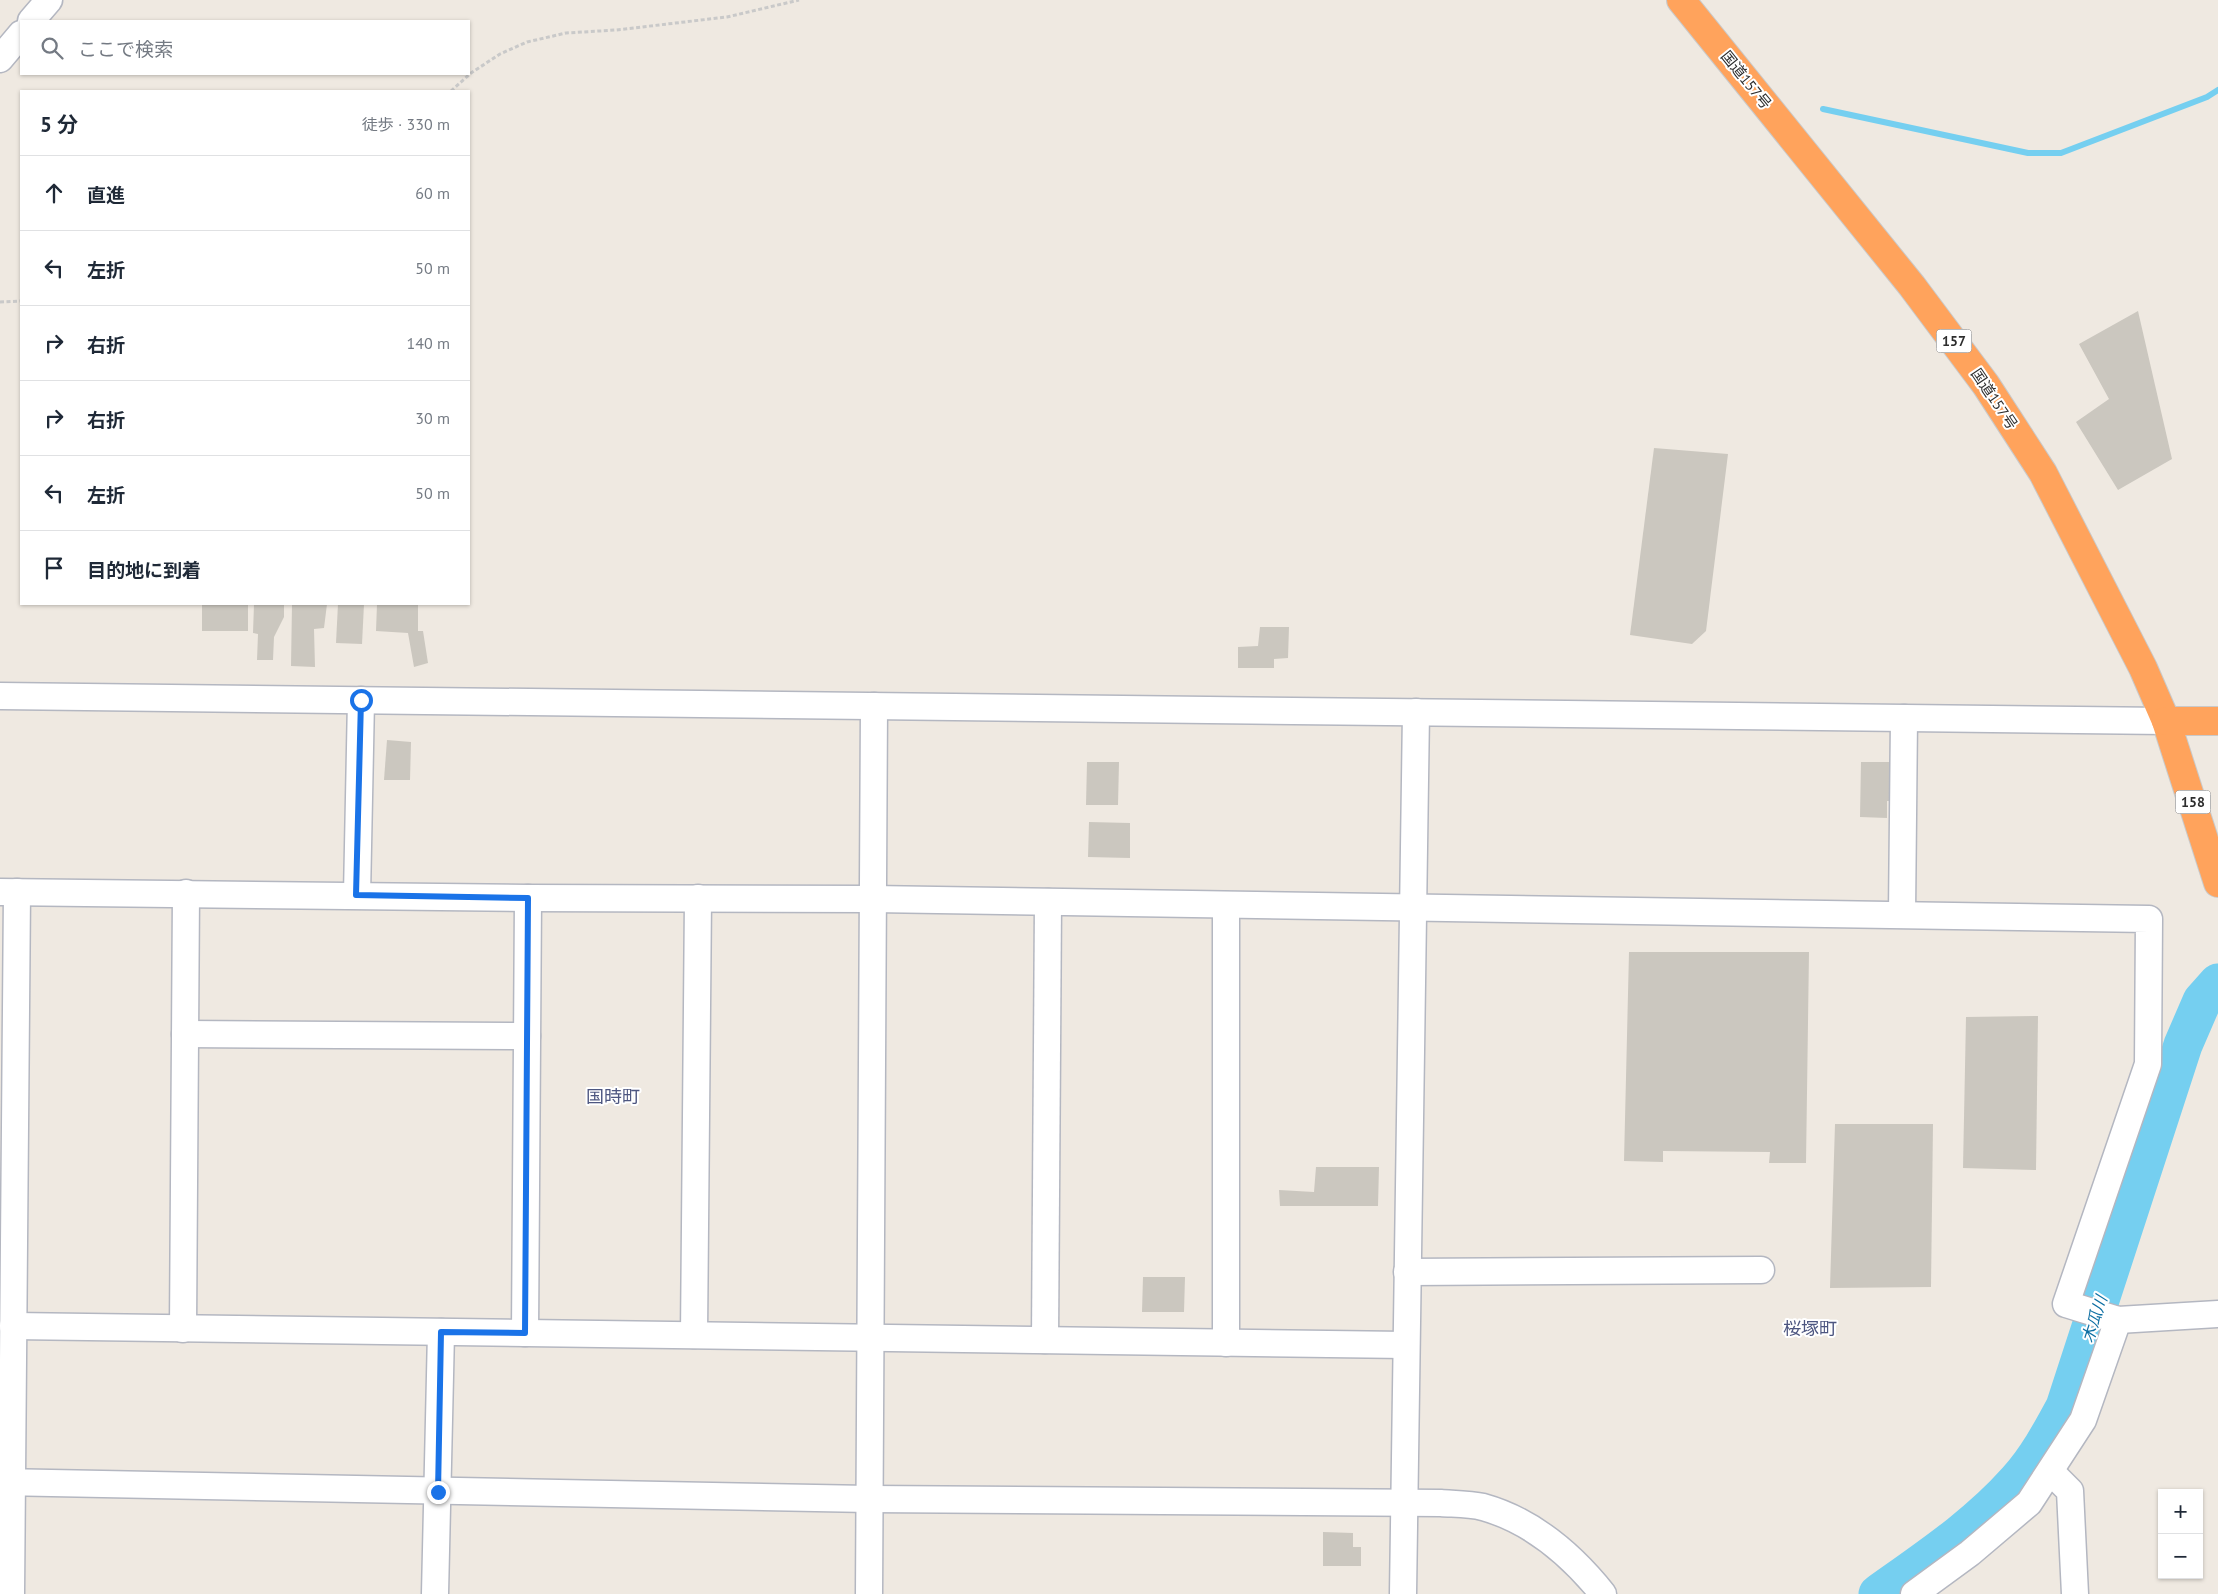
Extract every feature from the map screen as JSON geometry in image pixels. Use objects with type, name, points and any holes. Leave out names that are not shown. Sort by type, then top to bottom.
[{"type":"highway","name":"国道157号","points":[[1681,0],[1912,286],[1986,385],[2043,473],[2143,668],[2166,721]]},
{"type":"highway","points":[[2166,721],[2218,721]]},
{"type":"highway","name":"158","points":[[2166,721],[2218,883]]},
{"type":"street","points":[[33,20],[49,0]]},
{"type":"street","points":[[0,59],[20,35]]},
{"type":"street","points":[[0,696],[2166,721]]},
{"type":"street","points":[[356,895],[361,700]]},
{"type":"street","points":[[869,1594],[868,1499],[874,706]]},
{"type":"street","points":[[1402,1594],[1416,712]]},
{"type":"street","points":[[1902,914],[1904,718]]},
{"type":"street","points":[[11,1594],[6,1482],[13,1326],[9,892],[528,898],[873,899],[2149,919],[2148,1064],[2071,1306],[2113,1319],[2218,1314]]},
{"type":"street","points":[[183,1329],[186,894]]},
{"type":"street","points":[[525,1333],[528,898]]},
{"type":"street","points":[[694,1335],[698,898]]},
{"type":"street","points":[[1045,1340],[1048,902]]},
{"type":"street","points":[[1226,905],[1226,1342]]},
{"type":"street","points":[[185,1034],[527,1036]]},
{"type":"street","points":[[1407,1272],[1760,1270]]},
{"type":"street","points":[[1914,1594],[1970,1554],[2029,1503],[2084,1420],[2113,1319]]},
{"type":"street","points":[[13,1326],[1406,1345]]},
{"type":"street","points":[[436,1594],[441,1332]]},
{"type":"street","points":[[2051,1472],[2070,1491],[2074,1594]]},
{"type":"street","points":[[6,1482],[868,1499],[1403,1502],[1482,1507],[1516,1520],[1544,1535],[1574,1560],[1603,1594]]},
{"type":"path","points":[[470,74],[500,54],[527,42],[566,33],[728,17],[800,0]]},
{"type":"path","points":[[452,90],[469,75]]},
{"type":"path","points":[[0,302],[20,301]]},
{"type":"building","points":[[2138,311],[2172,459],[2118,490],[2076,422],[2109,399],[2079,344]]},
{"type":"building","points":[[1654,448],[1728,454],[1706,631],[1692,644],[1630,635]]},
{"type":"building","points":[[202,605],[248,605],[248,631],[202,631]]},
{"type":"building","points":[[254,605],[284,605],[284,617],[274,637],[273,660],[257,660],[258,634],[253,633]]},
{"type":"building","points":[[292,605],[327,605],[324,628],[314,629],[315,667],[291,666]]},
{"type":"building","points":[[338,605],[364,605],[362,644],[336,643]]},
{"type":"building","points":[[377,605],[418,605],[418,631],[423,631],[428,663],[414,667],[408,633],[376,631]]},
{"type":"building","points":[[1260,627],[1289,627],[1288,658],[1274,659],[1274,668],[1238,668],[1238,647],[1258,646]]},
{"type":"building","points":[[387,740],[411,742],[410,780],[384,780]]},
{"type":"building","points":[[1087,762],[1119,762],[1118,805],[1086,805]]},
{"type":"building","points":[[1861,762],[1894,762],[1893,801],[1887,801],[1887,818],[1860,817]]},
{"type":"building","points":[[1089,822],[1130,823],[1130,858],[1088,857]]},
{"type":"building","points":[[1629,952],[1809,952],[1806,1163],[1769,1163],[1770,1152],[1663,1151],[1663,1162],[1624,1161]]},
{"type":"building","points":[[2038,1016],[2036,1170],[1963,1168],[1966,1017]]},
{"type":"building","points":[[1835,1124],[1933,1124],[1931,1287],[1830,1288]]},
{"type":"building","points":[[1316,1167],[1379,1167],[1378,1206],[1280,1206],[1279,1190],[1314,1192]]},
{"type":"building","points":[[1143,1277],[1185,1277],[1184,1312],[1142,1312]]},
{"type":"building","points":[[1323,1532],[1353,1533],[1353,1547],[1361,1547],[1361,1566],[1323,1566]]},
{"type":"waterway","points":[[1823,109],[2028,153],[2061,153],[2207,97],[2218,90]]},
{"type":"waterway","name":"木瓜川","points":[[1878,1594],[1951,1541],[2002,1497],[2031,1464],[2065,1407],[2183,1045],[2202,1001],[2218,983]]},
{"type":"district","name":"国時町","points":[[613,1097]]},
{"type":"district","name":"桜塚町","points":[[1810,1329]]},
{"type":"route","points":[[361,700],[356,895],[528,898],[525,1333],[441,1332],[438,1492]]}]
